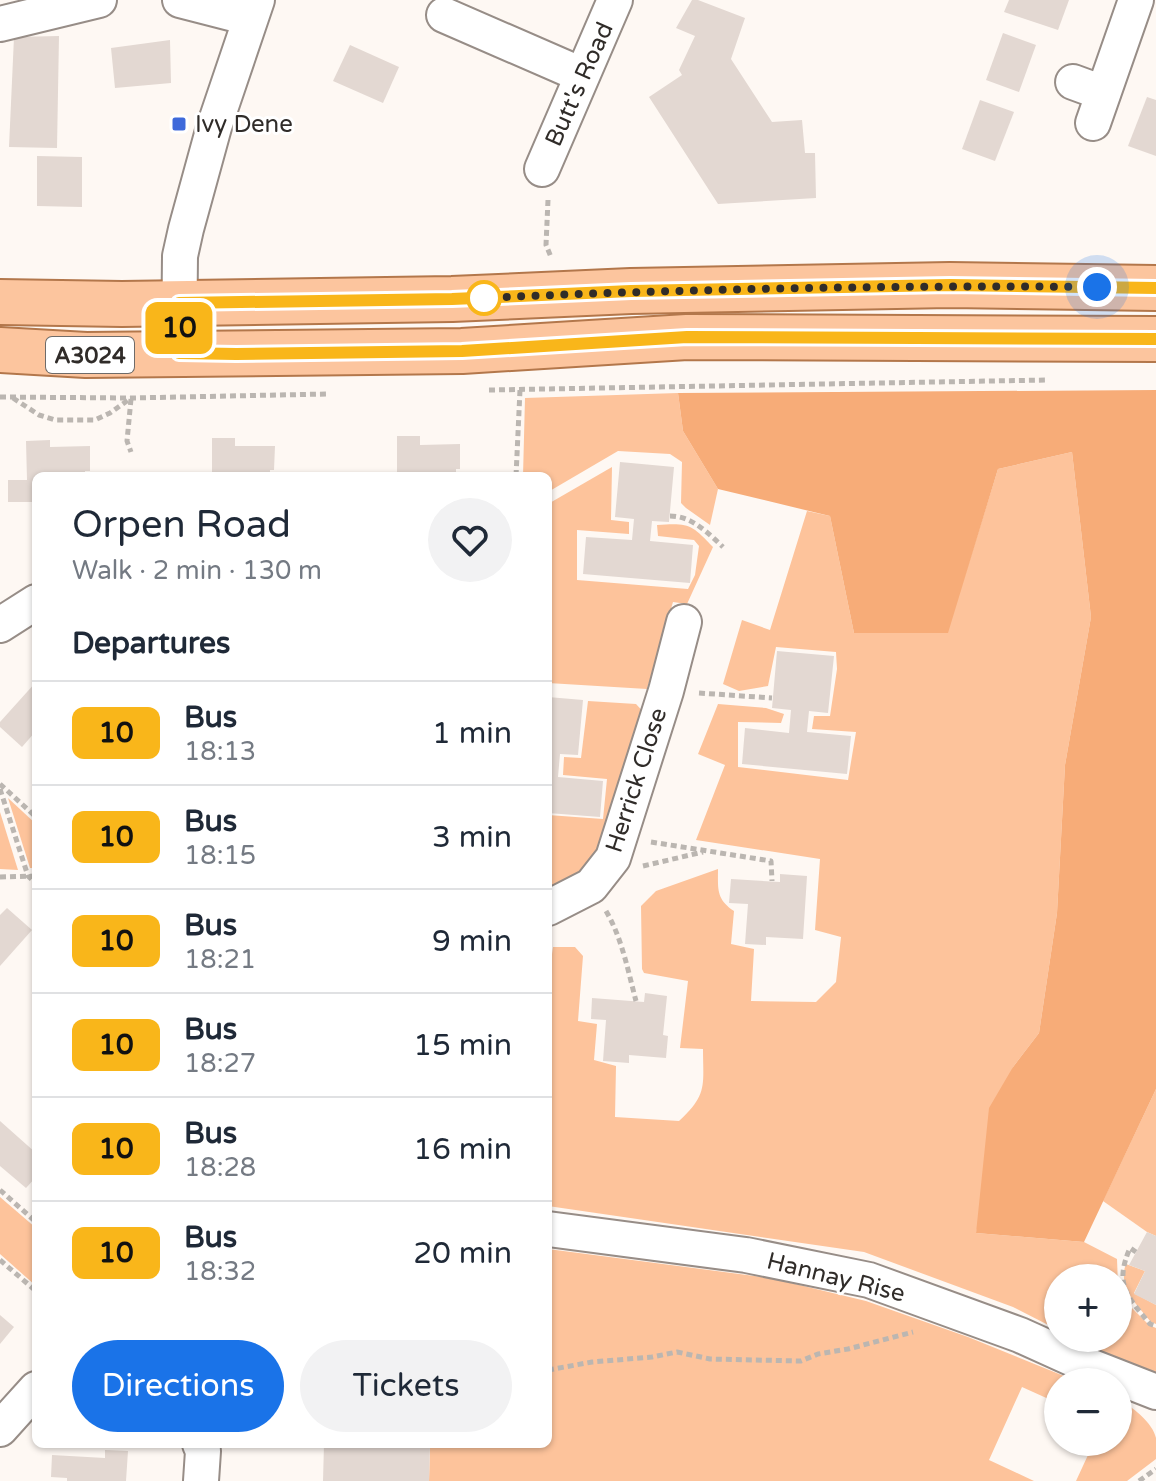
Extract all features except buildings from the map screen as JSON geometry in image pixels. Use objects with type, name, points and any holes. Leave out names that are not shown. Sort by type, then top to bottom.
[{"type":"main road","name":"A3024","points":[[0,302],[122,304],[452,299],[950,285],[1156,288]]},
{"type":"main road","name":"A3024","points":[[0,350],[86,355],[462,351],[687,337],[1156,339]]},
{"type":"street","points":[[0,24],[99,0]]},
{"type":"street","points":[[179,353],[180,256],[214,127],[253,9],[180,0]]},
{"type":"street","name":"Butt's Road","points":[[542,169],[615,0]]},
{"type":"street","points":[[1090,99],[1136,0]]},
{"type":"street","points":[[444,15],[582,75]]},
{"type":"street","points":[[0,625],[32,605]]},
{"type":"street","name":"Herrick Close","points":[[595,881],[613,858],[666,691],[684,622]]},
{"type":"street","points":[[552,906],[595,881]]},
{"type":"street","name":"Hannay Rise","points":[[552,1230],[746,1255],[869,1280],[1020,1335],[1072,1368]]},
{"type":"street","name":"Hannay Rise","points":[[1132,1386],[1156,1392]]},
{"type":"street","points":[[0,1429],[32,1393]]},
{"type":"street","points":[[201,1481],[202,1448]]},
{"type":"path","points":[[542,169],[549,190],[546,245],[567,294]]},
{"type":"path","points":[[677,387],[1052,380]]},
{"type":"path","points":[[516,472],[520,390]]},
{"type":"path","points":[[12,397],[39,415],[55,420],[95,420],[131,398],[127,441],[131,452]]},
{"type":"path","points":[[670,516],[680,516],[694,523],[723,547]]},
{"type":"path","points":[[666,691],[772,698]]},
{"type":"path","points":[[0,786],[32,814]]},
{"type":"path","points":[[0,786],[28,876],[32,880]]},
{"type":"path","points":[[620,837],[771,861],[772,881]]},
{"type":"path","points":[[636,1001],[625,959],[595,881],[709,850]]},
{"type":"path","points":[[0,877],[32,876]]},
{"type":"path","points":[[0,1190],[32,1218]]},
{"type":"path","points":[[1136,1252],[1130,1248],[1121,1271],[1125,1291],[1150,1324],[1156,1326]]},
{"type":"path","points":[[0,1260],[32,1288]]},
{"type":"path","points":[[552,1369],[677,1352],[710,1359],[801,1361],[818,1354],[918,1331]]},
{"type":"path","points":[[1139,1481],[1156,1469]]},
{"type":"shaded area","points":[[1156,390],[1156,1089],[1084,1242],[976,1233],[989,1108],[1013,1067],[1039,1033],[1057,913],[1065,765],[1091,617],[1072,452],[998,469],[948,633],[854,633],[830,516],[718,489],[683,431],[678,393]]},
{"type":"shaded area","points":[[678,393],[683,431],[718,489],[710,525],[681,503],[682,462],[670,454],[618,451],[552,490],[552,472],[523,472],[525,398]]},
{"type":"shaded area","points":[[1072,452],[1091,617],[1065,765],[1057,913],[1039,1033],[1013,1067],[976,1233],[1084,1242],[1117,1259],[1117,1264],[1044,1264],[1044,1323],[1013,1307],[864,1252],[552,1207],[553,947],[575,947],[583,956],[578,1021],[597,1024],[594,1060],[616,1066],[615,1117],[679,1121],[695,1103],[702,1088],[703,1049],[680,1048],[688,981],[644,973],[642,969],[641,906],[656,891],[718,869],[721,898],[734,911],[731,944],[754,949],[751,1001],[816,1002],[836,982],[841,937],[815,930],[820,859],[696,840],[725,765],[698,754],[718,704],[766,708],[784,714],[781,723],[738,722],[738,767],[848,780],[856,732],[812,729],[814,716],[830,716],[837,669],[836,652],[776,647],[768,686],[739,691],[723,684],[742,620],[770,630],[807,511],[830,516],[854,633],[947,633],[998,469]]},
{"type":"shaded area","points":[[612,467],[611,520],[629,522],[629,534],[577,530],[577,580],[688,589],[695,575],[699,546],[694,540],[658,536],[657,525],[689,527],[713,547],[687,604],[673,602],[647,689],[552,683],[552,502]]},
{"type":"shaded area","points":[[588,701],[636,704],[648,717],[608,853],[552,896],[552,815],[603,819],[607,779],[563,775],[564,757],[581,758]]},
{"type":"shaded area","points":[[8,798],[32,820],[30,868]]},
{"type":"shaded area","points":[[0,812],[18,870],[0,869]]},
{"type":"shaded area","points":[[1156,1089],[1156,1236],[1103,1201]]},
{"type":"shaded area","points":[[0,1197],[32,1225],[32,1282],[0,1254]]},
{"type":"shaded area","points":[[552,1250],[770,1278],[866,1301],[1044,1368],[1044,1397],[1022,1387],[989,1460],[1034,1481],[429,1481],[430,1448],[552,1448]]},
{"type":"shaded area","points":[[1132,1266],[1145,1271],[1134,1293],[1156,1305],[1156,1324],[1132,1298]]},
{"type":"shaded area","points":[[1132,1308],[1156,1328],[1156,1380],[1101,1352],[1132,1352]]},
{"type":"shaded area","points":[[1132,1408],[1151,1426],[1156,1438],[1156,1459],[1127,1481],[1076,1481],[1088,1456],[1132,1456]]},
{"type":"bus line","name":"10","points":[[1156,288],[950,285],[179,303],[179,353],[462,351],[687,337],[1156,339]]},
{"type":"place","name":"Ivy Dene","points":[[179,124]]},
{"type":"route","points":[[484,298],[481,298],[631,291],[950,285],[1097,287]]}]
